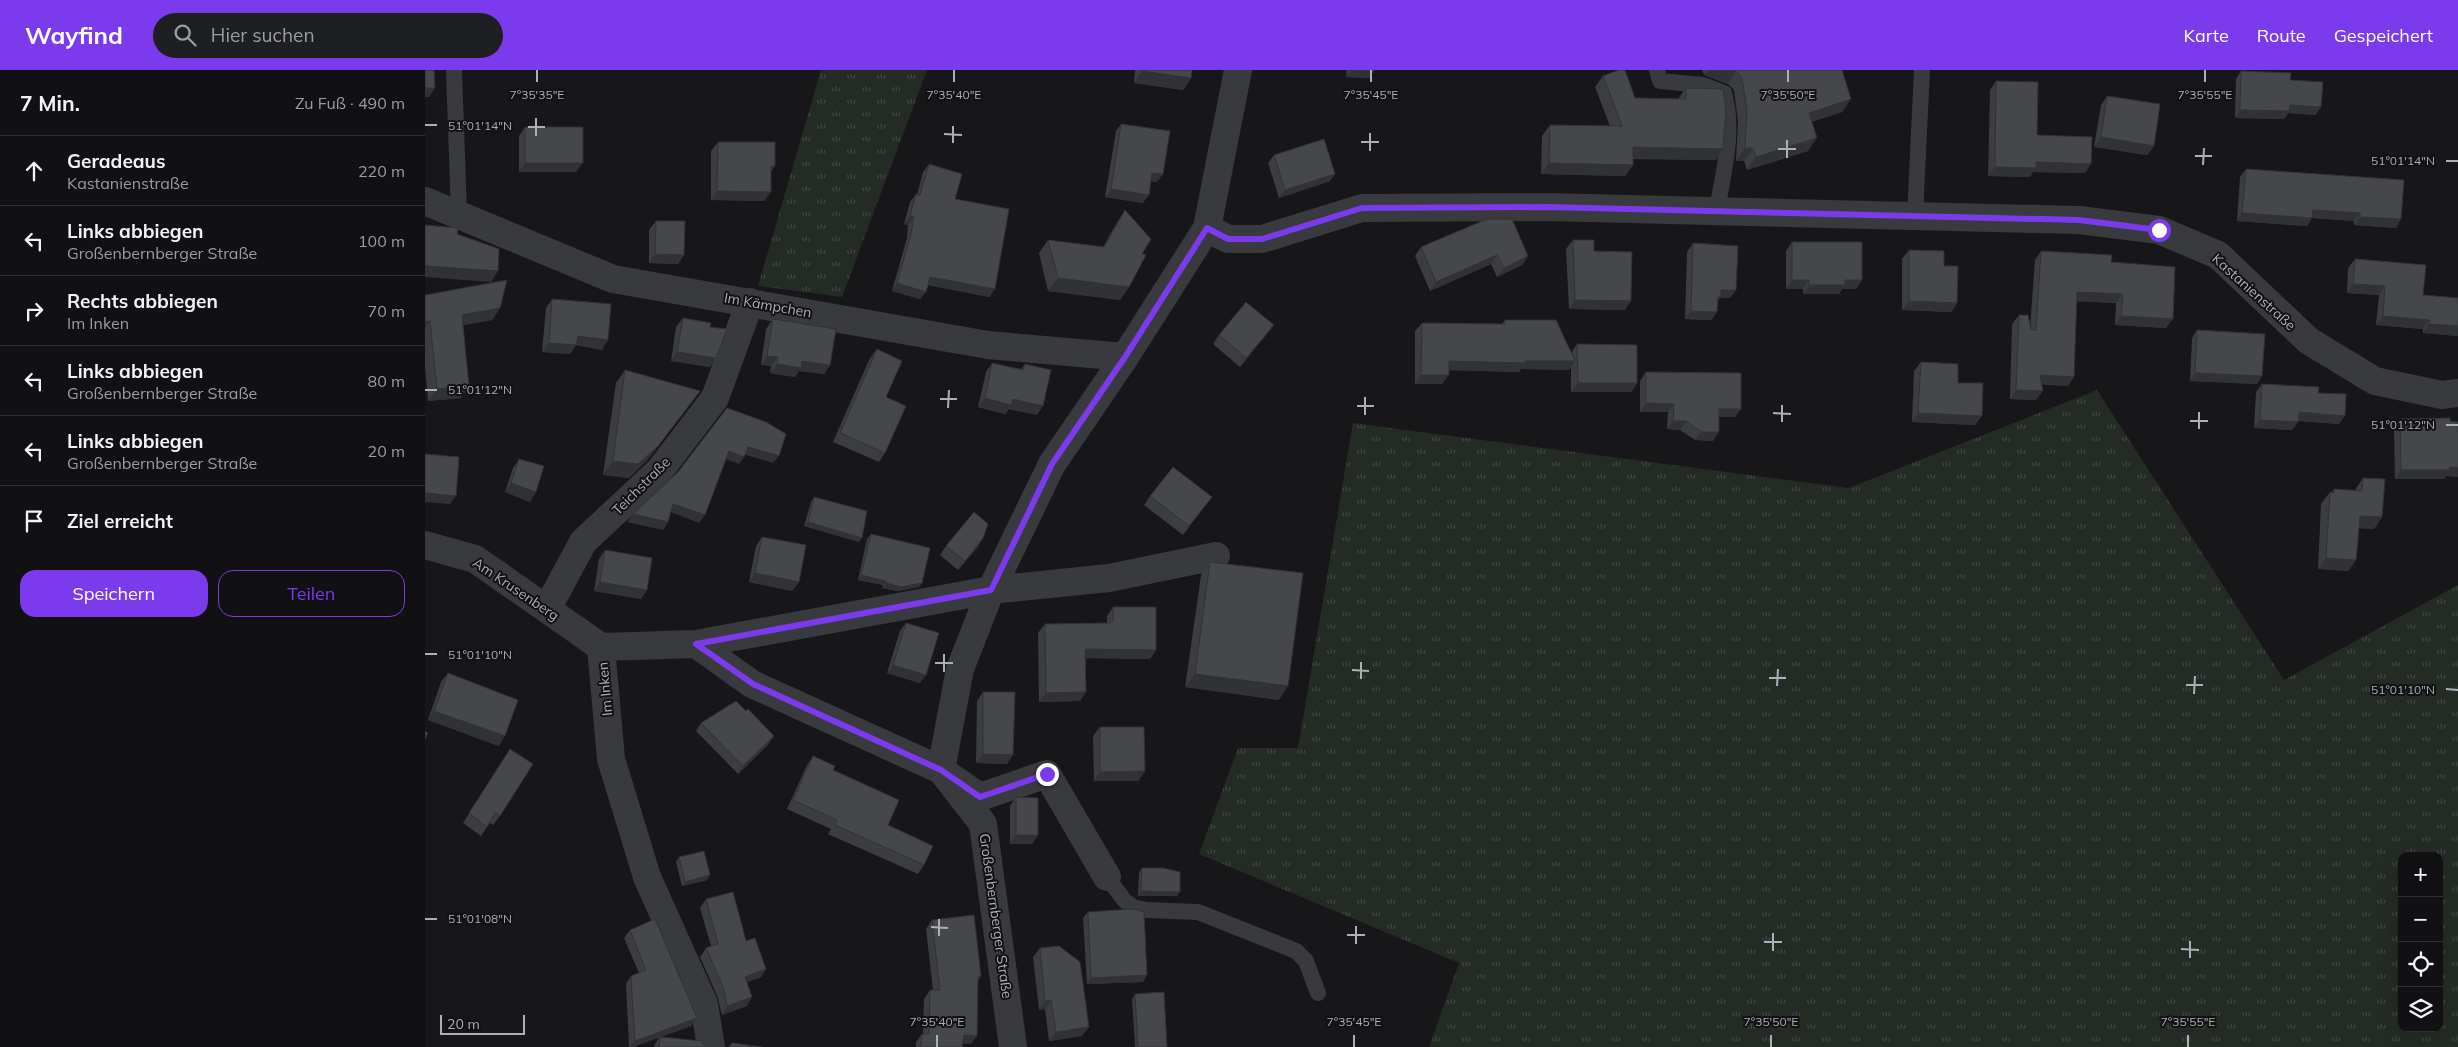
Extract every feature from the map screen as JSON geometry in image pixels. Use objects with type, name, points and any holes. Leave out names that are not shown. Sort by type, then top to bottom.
[{"type":"street","points":[[941,770],[960,669],[991,590],[1052,464],[1125,357],[1207,228],[1237,70]]},
{"type":"street","name":"Im Kämpchen","points":[[425,201],[613,279],[988,345],[1125,357]]},
{"type":"street","name":"Kastanienstraße","points":[[1207,228],[1228,239],[1262,239],[1362,208],[1548,207],[2079,220],[2159,230],[2218,255],[2309,341],[2375,381],[2442,395],[2458,393]]},
{"type":"street","name":"Teichstraße","points":[[547,609],[583,542],[660,470],[715,398],[749,302]]},
{"type":"street","name":"Am Krusenberg","points":[[425,545],[475,559],[601,647]]},
{"type":"street","points":[[991,590],[1109,578],[1216,556]]},
{"type":"street","name":"Im Inken","points":[[711,1047],[704,1004],[647,877],[611,760],[601,647],[696,644],[991,590]]},
{"type":"street","name":"Großenbernberger Straße","points":[[696,644],[753,684],[941,770],[980,797],[1047,774],[1107,877]]},
{"type":"street","name":"Großenbernberger Straße","points":[[941,770],[983,824],[1013,1047]]},
{"type":"lane","points":[[454,70],[459,214]]},
{"type":"lane","points":[[1657,70],[1660,81],[1703,85],[1724,93],[1729,111],[1728,147],[1717,211]]},
{"type":"lane","points":[[1915,215],[1922,70]]},
{"type":"lane","points":[[1107,877],[1124,900],[1133,907],[1146,910],[1198,912],[1296,951],[1306,960],[1318,993]]},
{"type":"green space","points":[[821,70],[927,70],[842,297],[758,286]]},
{"type":"green space","points":[[2097,390],[2284,680],[2458,585],[2458,1047],[1429,1047],[1459,963],[1199,854],[1238,748],[1298,748],[1353,423],[1849,488]]},
{"type":"building","points":[[425,70],[434,70],[435,88],[425,88]]},
{"type":"building","points":[[1142,70],[1192,70],[1191,78]]},
{"type":"building","points":[[1619,70],[1625,70],[1635,98],[1686,99],[1686,88],[1723,89],[1726,111],[1723,149],[1633,147],[1633,165],[1549,163],[1550,125],[1622,126],[1603,76]]},
{"type":"building","points":[[1734,70],[1842,70],[1851,99],[1809,113],[1817,138],[1756,157],[1753,148],[1745,148],[1747,110],[1742,78]]},
{"type":"building","points":[[2241,71],[2291,73],[2290,80],[2323,82],[2321,107],[2290,105],[2289,111],[2240,110]]},
{"type":"building","points":[[1996,81],[2038,82],[2037,135],[2092,137],[2091,164],[2036,162],[2036,168],[1995,167]]},
{"type":"building","points":[[2107,96],[2160,104],[2154,146],[2101,137]]},
{"type":"building","points":[[1121,124],[1170,131],[1163,174],[1152,173],[1149,195],[1111,189]]},
{"type":"building","points":[[525,127],[583,127],[583,163],[525,163]]},
{"type":"building","points":[[1324,139],[1335,174],[1285,190],[1274,155]]},
{"type":"building","points":[[718,142],[775,142],[775,166],[771,166],[771,192],[717,191]]},
{"type":"building","points":[[929,164],[962,174],[955,199],[1009,209],[995,289],[930,277],[926,292],[897,283],[912,230],[914,217],[910,216],[916,194],[920,195]]},
{"type":"building","points":[[2246,169],[2404,180],[2401,219],[2360,217],[2360,213],[2313,210],[2312,218],[2242,213]]},
{"type":"building","points":[[1125,210],[1151,239],[1142,254],[1146,255],[1129,287],[1058,278],[1048,240],[1104,247]]},
{"type":"building","points":[[1487,219],[1512,219],[1528,256],[1504,268],[1497,255],[1436,282],[1421,247]]},
{"type":"building","points":[[656,221],[685,221],[684,255],[655,254]]},
{"type":"building","points":[[425,225],[458,228],[457,234],[499,249],[498,271],[425,266]]},
{"type":"building","points":[[1573,240],[1594,240],[1594,251],[1632,252],[1631,301],[1575,300]]},
{"type":"building","points":[[1792,242],[1862,242],[1862,280],[1845,280],[1845,285],[1809,285],[1809,280],[1792,280]]},
{"type":"building","points":[[1693,243],[1738,246],[1736,290],[1721,290],[1721,297],[1718,297],[1717,312],[1691,311]]},
{"type":"building","points":[[1909,250],[1944,251],[1944,266],[1958,266],[1957,303],[1909,301]]},
{"type":"building","points":[[2041,251],[2112,255],[2111,262],[2175,267],[2173,319],[2121,316],[2123,294],[2077,292],[2074,377],[2040,375],[2043,391],[2016,390],[2019,315],[2028,315],[2031,330],[2036,330]]},
{"type":"building","points":[[2355,259],[2426,265],[2423,295],[2458,298],[2458,326],[2429,324],[2430,320],[2383,316],[2385,286],[2353,284]]},
{"type":"building","points":[[507,280],[500,308],[462,315],[469,386],[437,389],[430,321],[425,322],[425,295]]},
{"type":"building","points":[[552,299],[611,304],[608,340],[578,336],[576,345],[549,343]]},
{"type":"building","points":[[1246,302],[1274,325],[1246,358],[1219,335]]},
{"type":"building","points":[[683,318],[711,323],[710,327],[727,329],[716,358],[677,352]]},
{"type":"building","points":[[773,319],[836,329],[830,365],[802,361],[801,368],[777,364],[778,357],[767,356]]},
{"type":"building","points":[[1505,320],[1556,320],[1575,361],[1525,361],[1525,363],[1449,361],[1449,375],[1421,375],[1422,323],[1505,324]]},
{"type":"building","points":[[2197,330],[2265,334],[2262,376],[2195,373]]},
{"type":"building","points":[[1577,344],[1637,345],[1637,383],[1578,383]]},
{"type":"building","points":[[877,349],[902,361],[886,397],[906,406],[885,453],[840,433]]},
{"type":"building","points":[[1921,362],[1958,364],[1958,383],[1983,383],[1982,416],[1918,413]]},
{"type":"building","points":[[992,363],[1023,370],[1025,364],[1051,370],[1043,406],[1013,399],[1011,405],[985,398]]},
{"type":"building","points":[[625,370],[700,391],[658,446],[638,464],[613,461]]},
{"type":"building","points":[[1646,372],[1741,373],[1741,409],[1719,409],[1719,432],[1701,432],[1686,421],[1673,421],[1674,404],[1646,403]]},
{"type":"building","points":[[2262,384],[2319,387],[2318,393],[2346,394],[2345,416],[2299,412],[2298,422],[2260,420]]},
{"type":"building","points":[[727,408],[766,422],[786,434],[779,456],[748,447],[744,457],[729,451],[705,515],[673,504],[668,522],[633,514],[678,472]]},
{"type":"building","points":[[2450,418],[2450,421],[2458,422],[2458,468],[2450,467],[2450,470],[2401,470],[2400,419]]},
{"type":"building","points":[[425,454],[459,457],[456,496],[425,493]]},
{"type":"building","points":[[519,459],[544,466],[536,492],[511,483]]},
{"type":"building","points":[[1173,467],[1212,497],[1189,526],[1150,496]]},
{"type":"building","points":[[2363,478],[2385,479],[2382,517],[2360,516],[2356,560],[2326,558],[2330,492],[2334,493],[2334,489],[2362,491]]},
{"type":"building","points":[[814,497],[867,511],[862,538],[808,522]]},
{"type":"building","points":[[974,512],[988,524],[983,538],[965,561],[946,546]]},
{"type":"building","points":[[871,534],[930,548],[922,583],[901,587],[861,575]]},
{"type":"building","points":[[762,537],[806,545],[799,582],[755,573]]},
{"type":"building","points":[[605,550],[652,558],[647,590],[600,582]]},
{"type":"building","points":[[1210,562],[1303,573],[1288,686],[1195,674]]},
{"type":"building","points":[[1113,607],[1156,607],[1156,650],[1085,649],[1086,692],[1046,693],[1045,624],[1110,623],[1113,621]]},
{"type":"building","points":[[906,623],[939,633],[926,675],[893,665]]},
{"type":"building","points":[[448,673],[518,700],[505,736],[434,711]]},
{"type":"building","points":[[983,692],[1015,692],[1013,755],[983,754]]},
{"type":"building","points":[[736,701],[746,711],[748,709],[774,736],[743,766],[701,723]]},
{"type":"building","points":[[1100,727],[1144,727],[1145,771],[1100,772]]},
{"type":"building","points":[[510,749],[533,764],[500,816],[495,813],[487,827],[469,813]]},
{"type":"building","points":[[813,756],[835,766],[833,770],[899,800],[888,825],[933,846],[924,865],[835,825],[837,820],[793,800]]},
{"type":"building","points":[[1016,797],[1038,798],[1038,835],[1016,835]]},
{"type":"building","points":[[704,851],[710,875],[685,882],[679,857]]},
{"type":"building","points":[[1142,868],[1163,868],[1180,872],[1180,892],[1141,891]]},
{"type":"building","points":[[733,892],[746,941],[755,938],[766,969],[745,977],[752,997],[727,1006],[724,989],[706,948],[718,944],[706,899]]},
{"type":"building","points":[[1134,909],[1144,912],[1147,975],[1091,978],[1088,912]]},
{"type":"building","points":[[974,915],[981,976],[978,976],[977,1036],[964,1035],[962,1047],[921,1047],[922,1034],[929,1034],[930,990],[940,990],[932,920]]},
{"type":"building","points":[[655,919],[697,1018],[635,1041],[631,976],[646,970],[630,930]]},
{"type":"building","points":[[1059,946],[1080,962],[1089,1027],[1056,1032],[1051,1000],[1045,1001],[1040,948]]},
{"type":"building","points":[[1164,992],[1167,1047],[1138,1047],[1135,994]]},
{"type":"building","points":[[660,1037],[702,1041],[705,1047],[659,1047]]},
{"type":"building","points":[[732,1043],[762,1047],[729,1047]]},
{"type":"route","points":[[1047,774],[980,797],[941,770],[753,684],[696,644],[991,590],[1052,464],[1125,357],[1207,228],[1228,239],[1262,239],[1362,208],[1548,207],[2079,220],[2159,230]]}]
